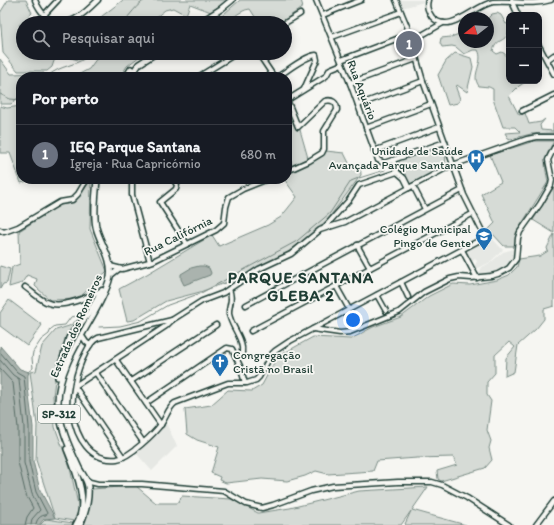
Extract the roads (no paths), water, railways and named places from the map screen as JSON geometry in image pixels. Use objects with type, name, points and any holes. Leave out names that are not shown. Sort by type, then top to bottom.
[{"type":"main road","points":[[210,16],[232,0]]},
{"type":"main road","points":[[216,16],[236,0]]},
{"type":"main road","points":[[129,72],[133,66],[141,60]]},
{"type":"main road","points":[[133,72],[139,64],[145,60]]},
{"type":"main road","name":"Estrada dos Romeiros","points":[[76,525],[82,509],[80,489],[59,428],[56,410],[56,385],[67,344],[73,332],[86,316],[102,290],[107,276],[107,266],[93,228],[93,184]]},
{"type":"main road","name":"Estrada dos Romeiros","points":[[80,525],[85,508],[88,488],[60,422],[58,397],[61,380],[103,295],[110,276],[108,256],[95,222],[97,184]]},
{"type":"main road","points":[[73,332],[78,332],[82,336]]},
{"type":"main road","points":[[67,344],[70,349],[75,349]]},
{"type":"main road","points":[[78,481],[80,478],[85,478]]},
{"type":"main road","points":[[80,489],[84,490],[88,488]]},
{"type":"street","points":[[35,0],[44,15],[58,0]]},
{"type":"street","points":[[81,16],[98,0]]},
{"type":"street","name":"Rua Aquário","points":[[316,0],[350,83],[374,151]]},
{"type":"street","points":[[323,15],[361,0]]},
{"type":"street","points":[[172,320],[94,340],[88,344],[79,366],[75,387],[74,420],[85,446],[92,453],[113,459],[123,457],[143,442],[161,424],[175,403],[228,383],[252,382],[258,379],[268,359],[275,351],[303,333],[478,242],[483,235],[462,190],[423,81],[410,36],[396,0]]},
{"type":"street","points":[[428,0],[428,10],[435,20],[442,23]]},
{"type":"street","points":[[292,97],[326,76],[330,69],[341,62],[399,38],[422,35],[442,23],[461,20],[486,4],[512,1],[532,3],[551,0]]},
{"type":"street","points":[[512,1],[517,12]]},
{"type":"street","points":[[332,37],[401,12]]},
{"type":"street","points":[[292,19],[300,14]]},
{"type":"street","points":[[435,20],[435,28]]},
{"type":"street","points":[[540,48],[554,74]]},
{"type":"street","points":[[547,60],[554,55]]},
{"type":"street","points":[[285,72],[310,56],[316,56],[316,60],[304,89]]},
{"type":"street","points":[[350,83],[416,59]]},
{"type":"street","points":[[206,72],[226,60]]},
{"type":"street","points":[[263,60],[271,72]]},
{"type":"street","points":[[358,105],[423,81]]},
{"type":"street","points":[[522,111],[554,95]]},
{"type":"street","points":[[292,111],[298,127],[324,102],[331,100],[335,102],[337,110],[324,131],[324,151],[320,155],[292,169]]},
{"type":"street","points":[[366,128],[432,104]]},
{"type":"street","points":[[440,127],[374,151],[380,162],[384,163],[445,142]]},
{"type":"street","points":[[322,229],[337,224],[453,165],[527,139],[537,137],[554,137]]},
{"type":"street","points":[[312,329],[340,333],[350,332],[394,315],[404,309],[424,292],[446,281],[459,277],[477,278],[498,274],[509,268],[515,261],[520,232],[540,204],[551,185],[552,180],[548,160],[554,148]]},
{"type":"street","points":[[393,160],[397,172],[411,187],[425,209]]},
{"type":"street","points":[[75,387],[202,301],[229,289],[259,269],[291,254],[333,218],[349,200],[359,185],[397,172]]},
{"type":"street","points":[[0,230],[4,232],[13,229],[60,202],[72,200],[84,184]]},
{"type":"street","points":[[132,184],[132,195],[150,262]]},
{"type":"street","points":[[176,184],[177,188],[160,202],[187,244]]},
{"type":"street","name":"Rua Califórnia","points":[[110,276],[119,269],[159,259],[220,227],[224,223],[226,203],[231,195],[254,184]]},
{"type":"street","points":[[246,305],[462,190]]},
{"type":"street","points":[[251,331],[472,214]]},
{"type":"street","points":[[333,218],[334,222],[337,224]]},
{"type":"street","points":[[357,245],[370,268]]},
{"type":"street","points":[[462,250],[477,278]]},
{"type":"street","points":[[110,266],[119,269]]},
{"type":"street","points":[[400,282],[408,297]]},
{"type":"street","points":[[336,286],[349,309]]},
{"type":"street","points":[[25,287],[46,302],[52,304],[65,304],[85,299],[102,290]]},
{"type":"street","points":[[229,289],[232,300],[229,314],[242,344],[242,354]]},
{"type":"street","points":[[377,295],[386,311]]},
{"type":"street","points":[[162,322],[166,326]]},
{"type":"street","points":[[131,381],[216,325]]},
{"type":"street","points":[[82,336],[88,344]]},
{"type":"street","points":[[78,343],[88,344]]},
{"type":"street","points":[[146,403],[227,348],[232,349],[237,358],[244,383]]},
{"type":"street","points":[[116,360],[161,424]]},
{"type":"street","points":[[96,373],[143,442]]},
{"type":"street","points":[[75,387],[123,457]]},
{"type":"street","points":[[74,397],[81,395]]},
{"type":"street","points":[[85,478],[94,483],[129,483],[224,491],[246,504],[262,508],[274,506],[311,491],[333,486],[398,482],[432,482],[442,485],[467,498],[509,525]]},
{"type":"street","points":[[88,488],[94,483]]},
{"type":"street","points":[[537,525],[554,501]]},
{"type":"water","points":[[199,266],[209,268],[211,273],[210,275],[184,285],[181,279],[181,274],[191,268]]},
{"type":"water","points":[[0,346],[20,369],[29,372],[28,388],[33,427],[33,461],[40,490],[55,518],[44,519],[39,525],[0,525]]},
{"type":"waterway","points":[[129,16],[145,0]]},
{"type":"waterway","points":[[54,72],[83,60]]},
{"type":"waterway","points":[[0,94],[10,99],[16,100]]},
{"type":"waterway","points":[[99,327],[120,326],[141,321],[168,305],[201,293],[297,241],[330,213],[351,181],[385,170]]},
{"type":"waterway","points":[[28,372],[33,368],[33,352],[41,340],[49,334],[51,329],[55,326],[65,325],[71,317],[78,316]]},
{"type":"place","name":"IEQ Parque Santana","points":[[409,44]]},
{"type":"place","name":"Unidade de Saúde Avançada Parque Santana","points":[[476,173]]},
{"type":"place","name":"Colégio Municipal Pingo de Gente","points":[[484,251]]},
{"type":"place","name":"Congregação Cristã no Brasil","points":[[220,377]]},
{"type":"district","name":"PARQUE SANTANA GLEBA 2","points":[[301,286]]}]
